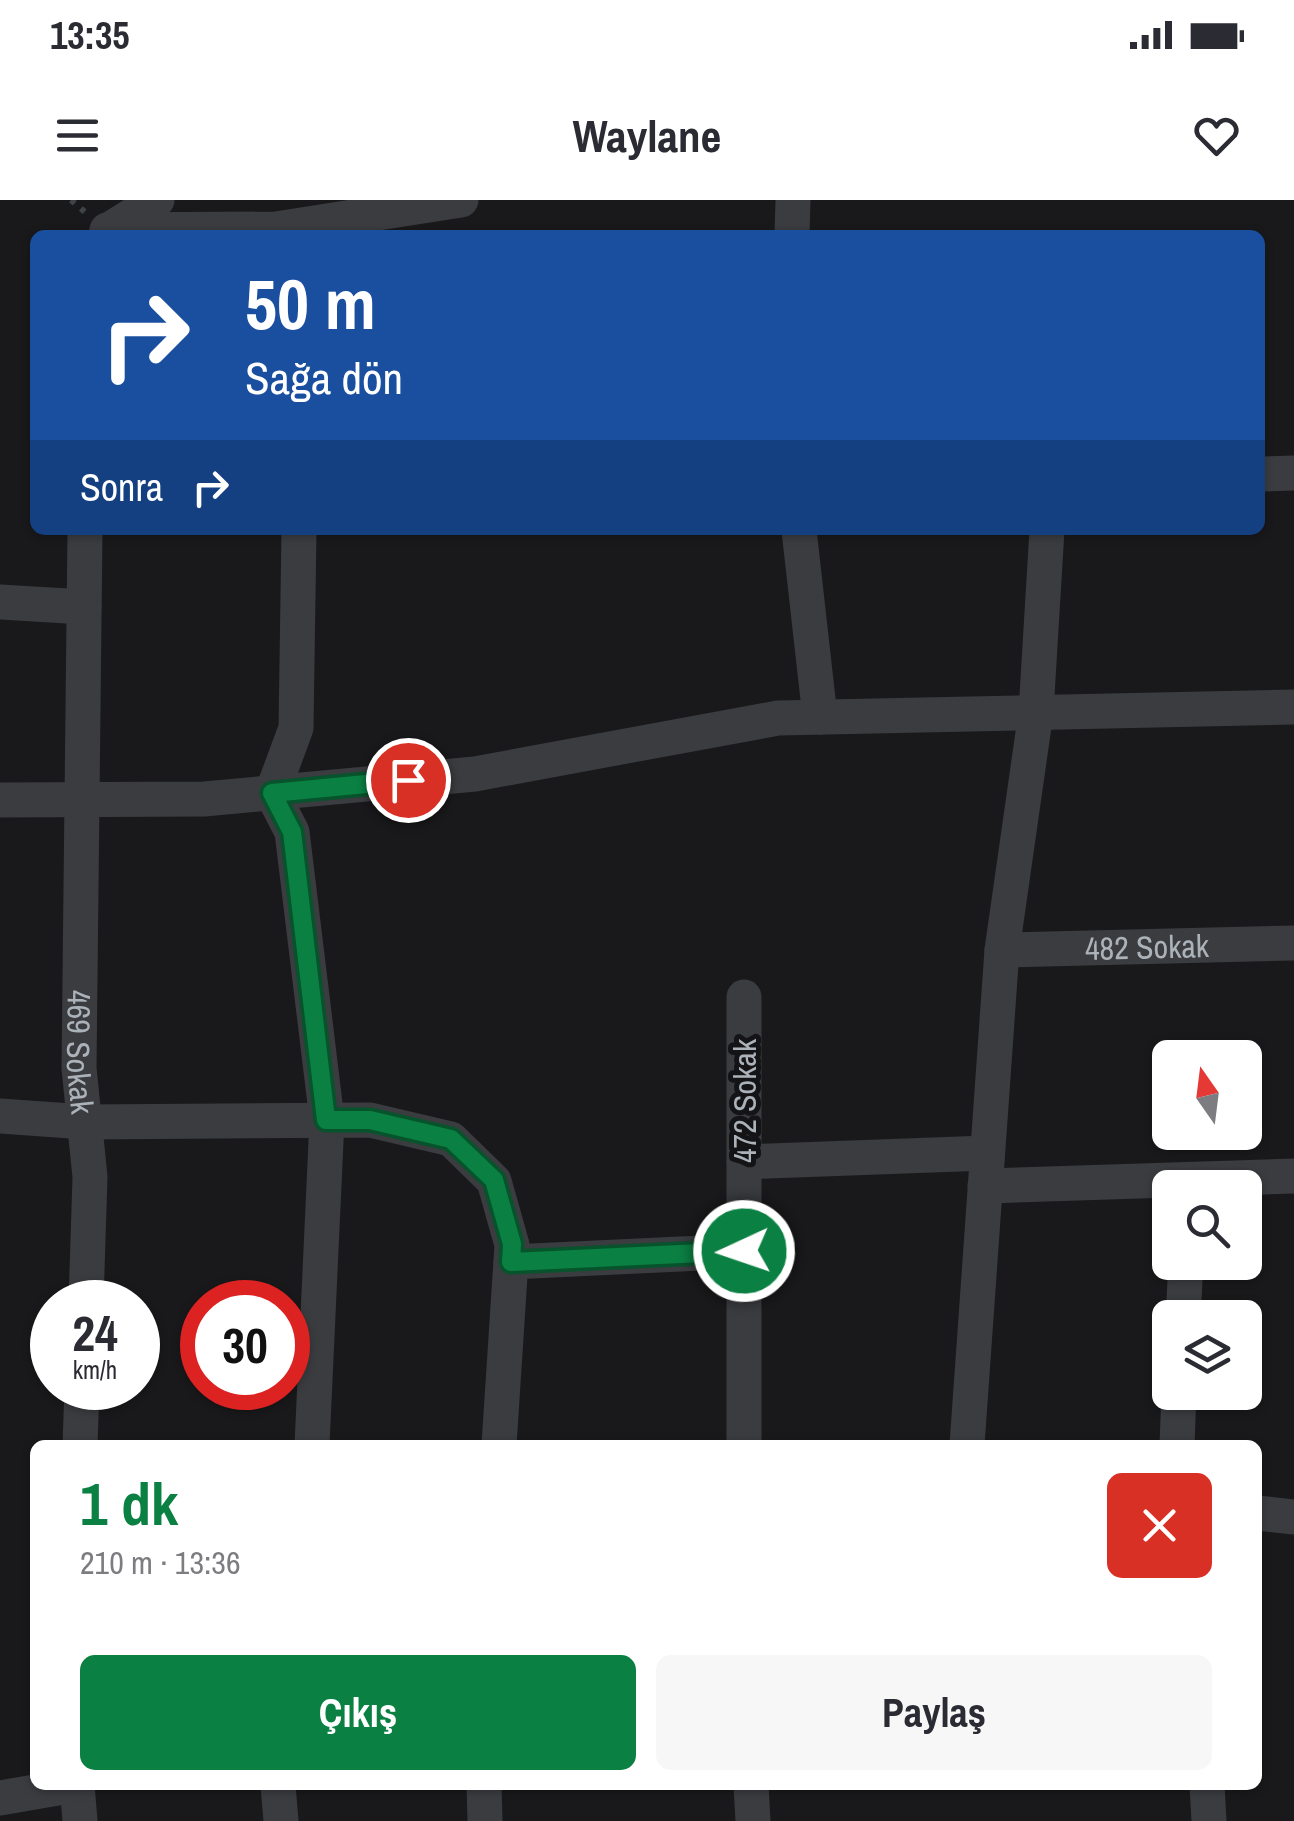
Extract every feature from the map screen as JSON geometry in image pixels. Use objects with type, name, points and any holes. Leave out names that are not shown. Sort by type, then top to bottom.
[{"type":"street","points":[[109,230],[158,200]]},
{"type":"street","points":[[137,230],[276,221],[461,200]]},
{"type":"street","points":[[792,230],[793,200]]},
{"type":"street","points":[[1265,474],[1294,474]]},
{"type":"street","name":"469 Sokak","points":[[84,535],[79,1068],[90,1177],[87,1280]]},
{"type":"street","points":[[300,535],[296,728],[272,793],[292,832],[326,1120],[312,1440]]},
{"type":"street","points":[[800,535],[820,716]]},
{"type":"street","points":[[966,1440],[1002,950],[1036,712],[1047,535]]},
{"type":"street","points":[[0,602],[84,607]]},
{"type":"street","points":[[0,800],[204,800],[476,774],[778,718],[1294,707]]},
{"type":"street","name":"482 Sokak","points":[[1002,950],[1294,944]]},
{"type":"street","name":"472 Sokak","points":[[744,996],[744,1440]]},
{"type":"street","points":[[0,1116],[85,1122],[370,1120],[451,1139],[494,1180],[512,1244],[498,1440]]},
{"type":"street","points":[[744,1162],[986,1169],[1152,1180]]},
{"type":"street","points":[[1262,1178],[1294,1176]]},
{"type":"street","points":[[511,1262],[744,1251]]},
{"type":"street","points":[[80,1440],[81,1410]]},
{"type":"street","points":[[1177,1440],[1179,1410]]},
{"type":"street","points":[[1262,1514],[1294,1518]]},
{"type":"street","points":[[0,1798],[47,1790]]},
{"type":"street","points":[[77,1790],[80,1821]]},
{"type":"street","points":[[278,1790],[281,1821]]},
{"type":"street","points":[[484,1790],[486,1821]]},
{"type":"street","points":[[751,1790],[753,1821]]},
{"type":"street","points":[[1207,1790],[1209,1821]]},
{"type":"route","points":[[408,780],[272,793],[292,832],[326,1120],[370,1120],[451,1139],[494,1180],[512,1244],[511,1262],[744,1251]]}]
